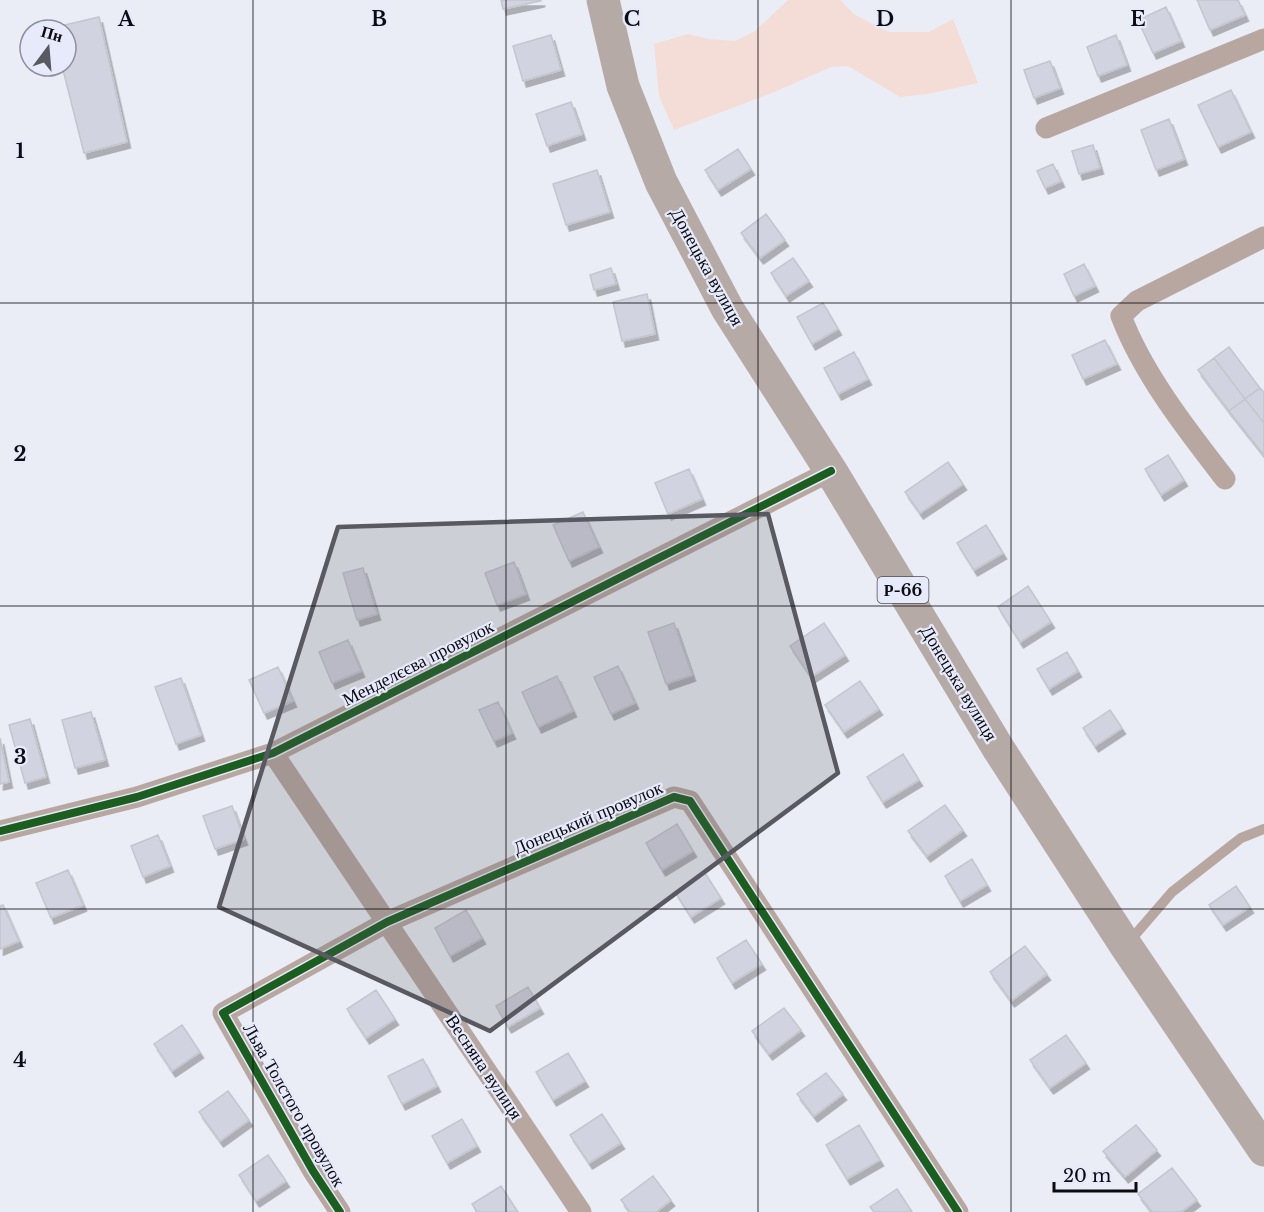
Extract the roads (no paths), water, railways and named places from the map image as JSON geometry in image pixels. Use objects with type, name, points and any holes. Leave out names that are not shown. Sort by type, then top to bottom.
[{"type":"main road","name":"Донецька вулиця","points":[[603,0],[623,86],[661,182],[728,308],[831,471],[998,748],[1126,945],[1264,1150]]},
{"type":"street","points":[[1046,128],[1264,39]]},
{"type":"street","points":[[1225,479],[1178,418],[1129,337],[1121,316],[1137,301],[1264,237]]},
{"type":"street","name":"Менделєєва провулок","points":[[0,831],[137,797],[273,753],[831,471]]},
{"type":"street","name":"Весняна вулиця","points":[[273,753],[581,1212]]},
{"type":"street","name":"Донецький провулок","points":[[223,1013],[387,922],[674,797],[690,801],[958,1212]]},
{"type":"street","name":"Льва Толстого провулок","points":[[223,1013],[313,1171],[340,1212]]},
{"type":"lane","points":[[1126,945],[1172,892],[1241,838],[1264,829]]}]
